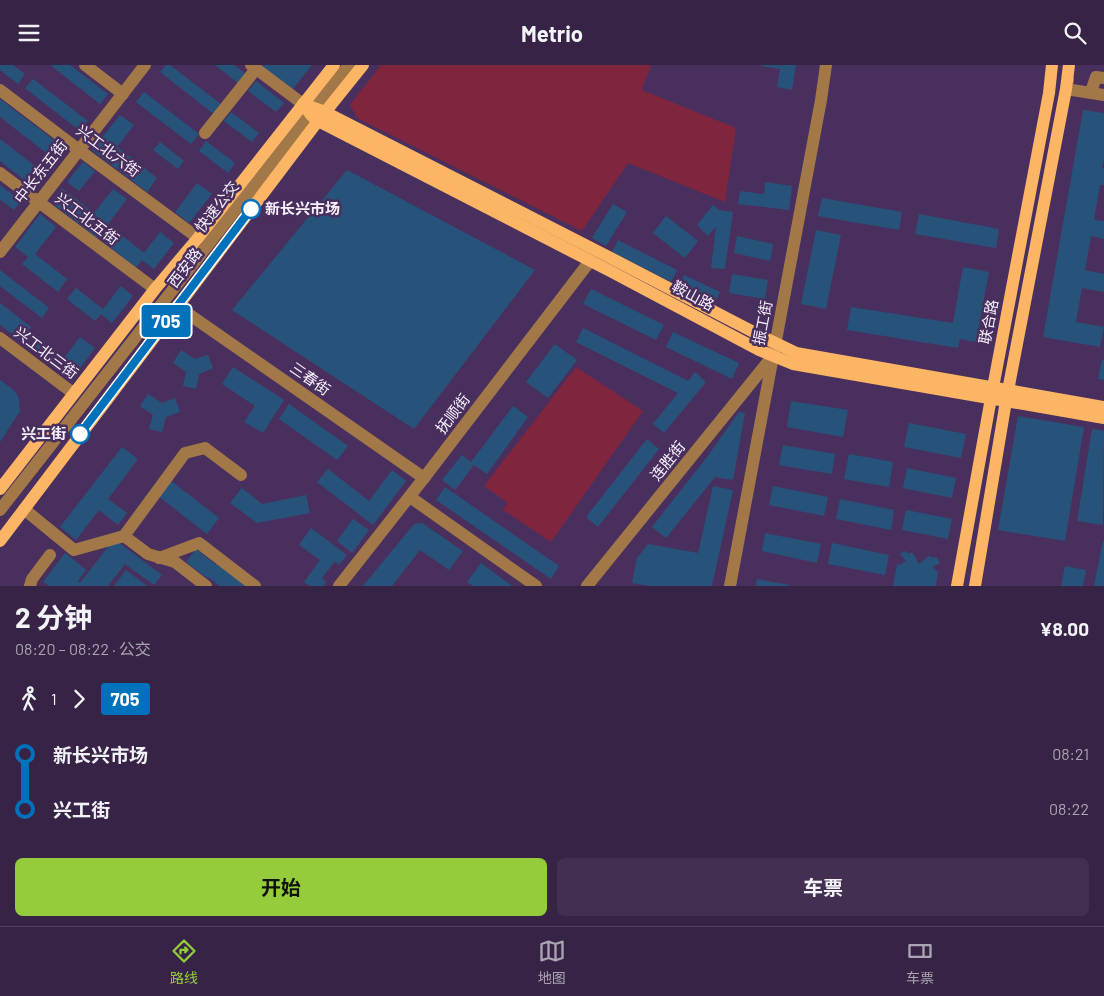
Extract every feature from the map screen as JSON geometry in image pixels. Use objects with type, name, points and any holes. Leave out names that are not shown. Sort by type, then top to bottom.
[{"type":"main road","name":"西安路","points":[[0,541],[177,306],[314,112],[334,65]]},
{"type":"main road","name":"西安路","points":[[0,489],[73,393],[198,237],[314,112],[362,65]]},
{"type":"main road","name":"联合路","points":[[957,586],[1047,103],[1052,65]]},
{"type":"main road","points":[[975,586],[1007,396],[1070,65]]},
{"type":"main road","name":"鞍山路","points":[[314,112],[759,350],[775,349]]},
{"type":"main road","name":"鞍山路","points":[[314,112],[775,349],[793,364],[992,393],[1104,418]]},
{"type":"main road","name":"鞍山路","points":[[1007,396],[1104,407]]},
{"type":"street","points":[[84,65],[123,94]]},
{"type":"street","name":"中长东五街","points":[[0,252],[145,65]]},
{"type":"street","name":"快速公交","points":[[0,510],[349,65]]},
{"type":"street","name":"振工街","points":[[730,586],[826,65]]},
{"type":"street","points":[[205,133],[253,67]]},
{"type":"street","name":"鞍山路","points":[[253,67],[314,112]]},
{"type":"street","points":[[1091,92],[1096,77],[1104,78]]},
{"type":"street","points":[[1066,89],[1104,95]]},
{"type":"street","name":"兴工北六街","points":[[0,90],[198,237]]},
{"type":"street","name":"兴工北五街","points":[[0,173],[155,289]]},
{"type":"street","name":"抚顺街","points":[[339,586],[410,497],[590,261]]},
{"type":"street","name":"三春街","points":[[177,306],[424,478]]},
{"type":"street","name":"兴工北三街","points":[[0,338],[73,393]]},
{"type":"street","name":"连胜街","points":[[587,586],[775,349]]},
{"type":"street","points":[[24,509],[74,550],[124,536],[185,453],[205,447],[241,475]]},
{"type":"street","points":[[410,497],[536,586]]},
{"type":"street","points":[[124,536],[148,554],[175,562],[206,586]]},
{"type":"street","points":[[159,558],[199,543],[255,586]]},
{"type":"street","points":[[30,586],[32,579],[50,555]]},
{"type":"shaded area","points":[[381,65],[651,65],[642,90],[736,128],[725,202],[628,163],[582,231],[357,118],[350,105]]},
{"type":"shaded area","points":[[576,367],[643,411],[551,542],[503,510],[508,503],[484,486]]},
{"type":"building","points":[[0,65],[13,65],[25,74],[18,84],[0,70]]},
{"type":"building","points":[[50,65],[70,65],[108,94],[100,104]]},
{"type":"building","points":[[166,65],[170,65],[222,105],[215,115],[160,72]]},
{"type":"building","points":[[215,65],[234,65],[246,74],[238,83]]},
{"type":"building","points":[[260,65],[312,65],[292,90]]},
{"type":"building","points":[[762,65],[796,65],[792,90],[777,87],[780,69]]},
{"type":"building","points":[[33,79],[88,121],[80,131],[25,88]]},
{"type":"building","points":[[256,81],[284,103],[276,112],[248,91]]},
{"type":"building","points":[[144,92],[199,134],[191,144],[136,102]]},
{"type":"building","points":[[0,99],[63,147],[54,159],[0,117]]},
{"type":"building","points":[[1083,110],[1104,113],[1104,159],[1102,168],[1104,168],[1104,185],[1100,185],[1094,220],[1104,221],[1104,239],[1091,236],[1085,270],[1104,274],[1104,292],[1082,288],[1076,322],[1104,327],[1100,347],[1043,337]]},
{"type":"building","points":[[231,112],[259,133],[252,142],[224,121]]},
{"type":"building","points":[[120,115],[134,125],[117,147],[157,178],[147,192],[92,150]]},
{"type":"building","points":[[0,139],[44,173],[33,187],[0,161]]},
{"type":"building","points":[[206,141],[235,163],[228,173],[199,151]]},
{"type":"building","points":[[160,142],[184,161],[178,169],[153,150]]},
{"type":"building","points":[[83,162],[95,171],[79,191],[67,182]]},
{"type":"building","name":"新长兴市场","points":[[347,170],[535,270],[414,429],[232,310]]},
{"type":"building","points":[[765,182],[792,186],[789,210],[738,204],[740,191],[764,194]]},
{"type":"building","points":[[197,183],[212,194],[189,223],[175,212]]},
{"type":"building","points":[[0,185],[21,201],[14,210],[0,200]]},
{"type":"building","points":[[62,188],[94,213],[113,189],[127,199],[97,238],[51,202]]},
{"type":"building","points":[[822,198],[902,212],[899,230],[818,216]]},
{"type":"building","points":[[613,204],[627,212],[606,246],[592,238]]},
{"type":"building","points":[[713,205],[719,210],[733,212],[725,269],[711,268],[716,226],[708,236],[697,225]]},
{"type":"building","points":[[40,214],[56,227],[35,254],[67,279],[58,292],[22,264],[28,257],[15,247]]},
{"type":"building","points":[[919,214],[999,229],[996,248],[915,234]]},
{"type":"building","points":[[666,216],[698,241],[685,258],[653,233]]},
{"type":"building","points":[[115,230],[144,253],[160,232],[174,243],[154,269],[142,260],[136,268],[105,243]]},
{"type":"building","points":[[816,230],[841,235],[826,309],[801,304]]},
{"type":"building","points":[[737,236],[773,244],[770,261],[734,253]]},
{"type":"building","points":[[618,240],[677,270],[671,282],[612,252]]},
{"type":"building","points":[[963,267],[989,272],[976,342],[960,339],[958,348],[847,330],[851,307],[953,323]]},
{"type":"building","points":[[0,270],[49,308],[42,318],[0,286]]},
{"type":"building","points":[[732,274],[768,280],[765,299],[729,293]]},
{"type":"building","points":[[684,275],[720,292],[715,303],[679,286]]},
{"type":"building","points":[[121,286],[133,296],[112,323],[101,314],[95,321],[67,299],[76,288],[103,309]]},
{"type":"building","points":[[591,289],[664,325],[656,340],[583,304]]},
{"type":"building","points":[[0,303],[31,327],[20,340],[0,325]]},
{"type":"building","points":[[583,328],[688,381],[695,372],[706,382],[664,433],[653,424],[678,393],[576,342]]},
{"type":"building","points":[[673,332],[739,363],[732,379],[666,347]]},
{"type":"building","points":[[80,337],[95,348],[72,379],[32,350],[40,340],[64,358]]},
{"type":"building","points":[[555,344],[577,360],[548,398],[526,382]]},
{"type":"building","points":[[181,350],[195,359],[208,355],[213,368],[199,374],[196,389],[183,386],[186,372],[173,363]]},
{"type":"building","points":[[1102,359],[1104,360],[1104,380],[1098,379]]},
{"type":"building","points":[[233,367],[284,400],[263,433],[244,422],[255,406],[222,384]]},
{"type":"building","points":[[0,380],[15,391],[19,399],[20,411],[0,442]]},
{"type":"building","points":[[148,394],[162,403],[175,398],[180,412],[166,417],[162,432],[149,429],[153,415],[140,406]]},
{"type":"building","points":[[791,401],[848,410],[843,437],[787,427]]},
{"type":"building","points":[[289,404],[348,446],[337,460],[279,419]]},
{"type":"building","points":[[513,406],[528,417],[487,474],[474,465],[455,490],[442,480],[462,455],[471,462]]},
{"type":"building","points":[[739,412],[745,413],[733,480],[715,477],[666,538],[652,527],[707,457]]},
{"type":"building","points":[[1018,416],[1084,427],[1065,541],[998,530]]},
{"type":"building","points":[[909,423],[966,434],[961,458],[904,447]]},
{"type":"building","points":[[1092,429],[1104,431],[1103,525],[1077,521]]},
{"type":"building","points":[[647,439],[659,449],[598,527],[586,517]]},
{"type":"building","points":[[783,445],[835,454],[832,474],[779,465]]},
{"type":"building","points":[[122,447],[138,459],[108,499],[127,513],[118,525],[99,510],[76,540],[60,527]]},
{"type":"building","points":[[849,454],[893,462],[889,487],[844,479]]},
{"type":"building","points":[[907,468],[956,478],[952,498],[903,488]]},
{"type":"building","points":[[328,469],[369,501],[392,470],[406,481],[373,525],[317,482]]},
{"type":"building","points":[[170,480],[219,518],[207,534],[158,496]]},
{"type":"building","points":[[713,486],[733,490],[712,586],[649,586],[632,583],[637,558],[648,544],[698,553]]},
{"type":"building","points":[[773,486],[828,497],[824,516],[769,505]]},
{"type":"building","points":[[445,487],[559,566],[551,579],[436,500]]},
{"type":"building","points":[[242,488],[262,504],[306,495],[310,513],[257,523],[230,503]]},
{"type":"building","points":[[840,499],[894,510],[891,530],[836,519]]},
{"type":"building","points":[[906,510],[952,519],[948,539],[902,530]]},
{"type":"building","points":[[353,519],[369,530],[352,553],[337,541]]},
{"type":"building","points":[[422,523],[463,551],[449,570],[420,550],[392,586],[363,586],[414,524]]},
{"type":"building","points":[[311,528],[347,555],[339,565],[335,561],[322,578],[326,582],[324,586],[310,586],[304,582],[320,560],[299,545]]},
{"type":"building","points":[[765,533],[821,544],[817,563],[762,551]]},
{"type":"building","points":[[114,539],[162,575],[154,585],[125,564],[108,586],[49,586],[43,582],[65,553],[86,570],[78,581],[80,583]]},
{"type":"building","points":[[1103,541],[1104,586],[1094,586]]},
{"type":"building","points":[[832,543],[889,555],[885,575],[828,564]]},
{"type":"building","points":[[196,549],[216,565],[219,562],[250,586],[220,586],[207,578],[186,562]]},
{"type":"building","points":[[905,551],[909,554],[912,552],[919,564],[929,556],[934,558],[936,556],[940,563],[933,567],[938,571],[936,586],[893,586],[897,564],[900,565],[906,561],[900,554]]},
{"type":"building","points":[[481,563],[512,586],[473,586],[467,582]]},
{"type":"building","points":[[1065,566],[1086,570],[1083,586],[1061,586]]},
{"type":"building","points":[[126,570],[147,586],[114,586]]},
{"type":"building","points":[[757,579],[790,585],[790,586],[756,586]]},
{"type":"bus line","name":"705","points":[[80,434],[251,209]]},
{"type":"place","name":"新长兴市场","points":[[251,209]]},
{"type":"place","name":"兴工街","points":[[80,434]]}]
